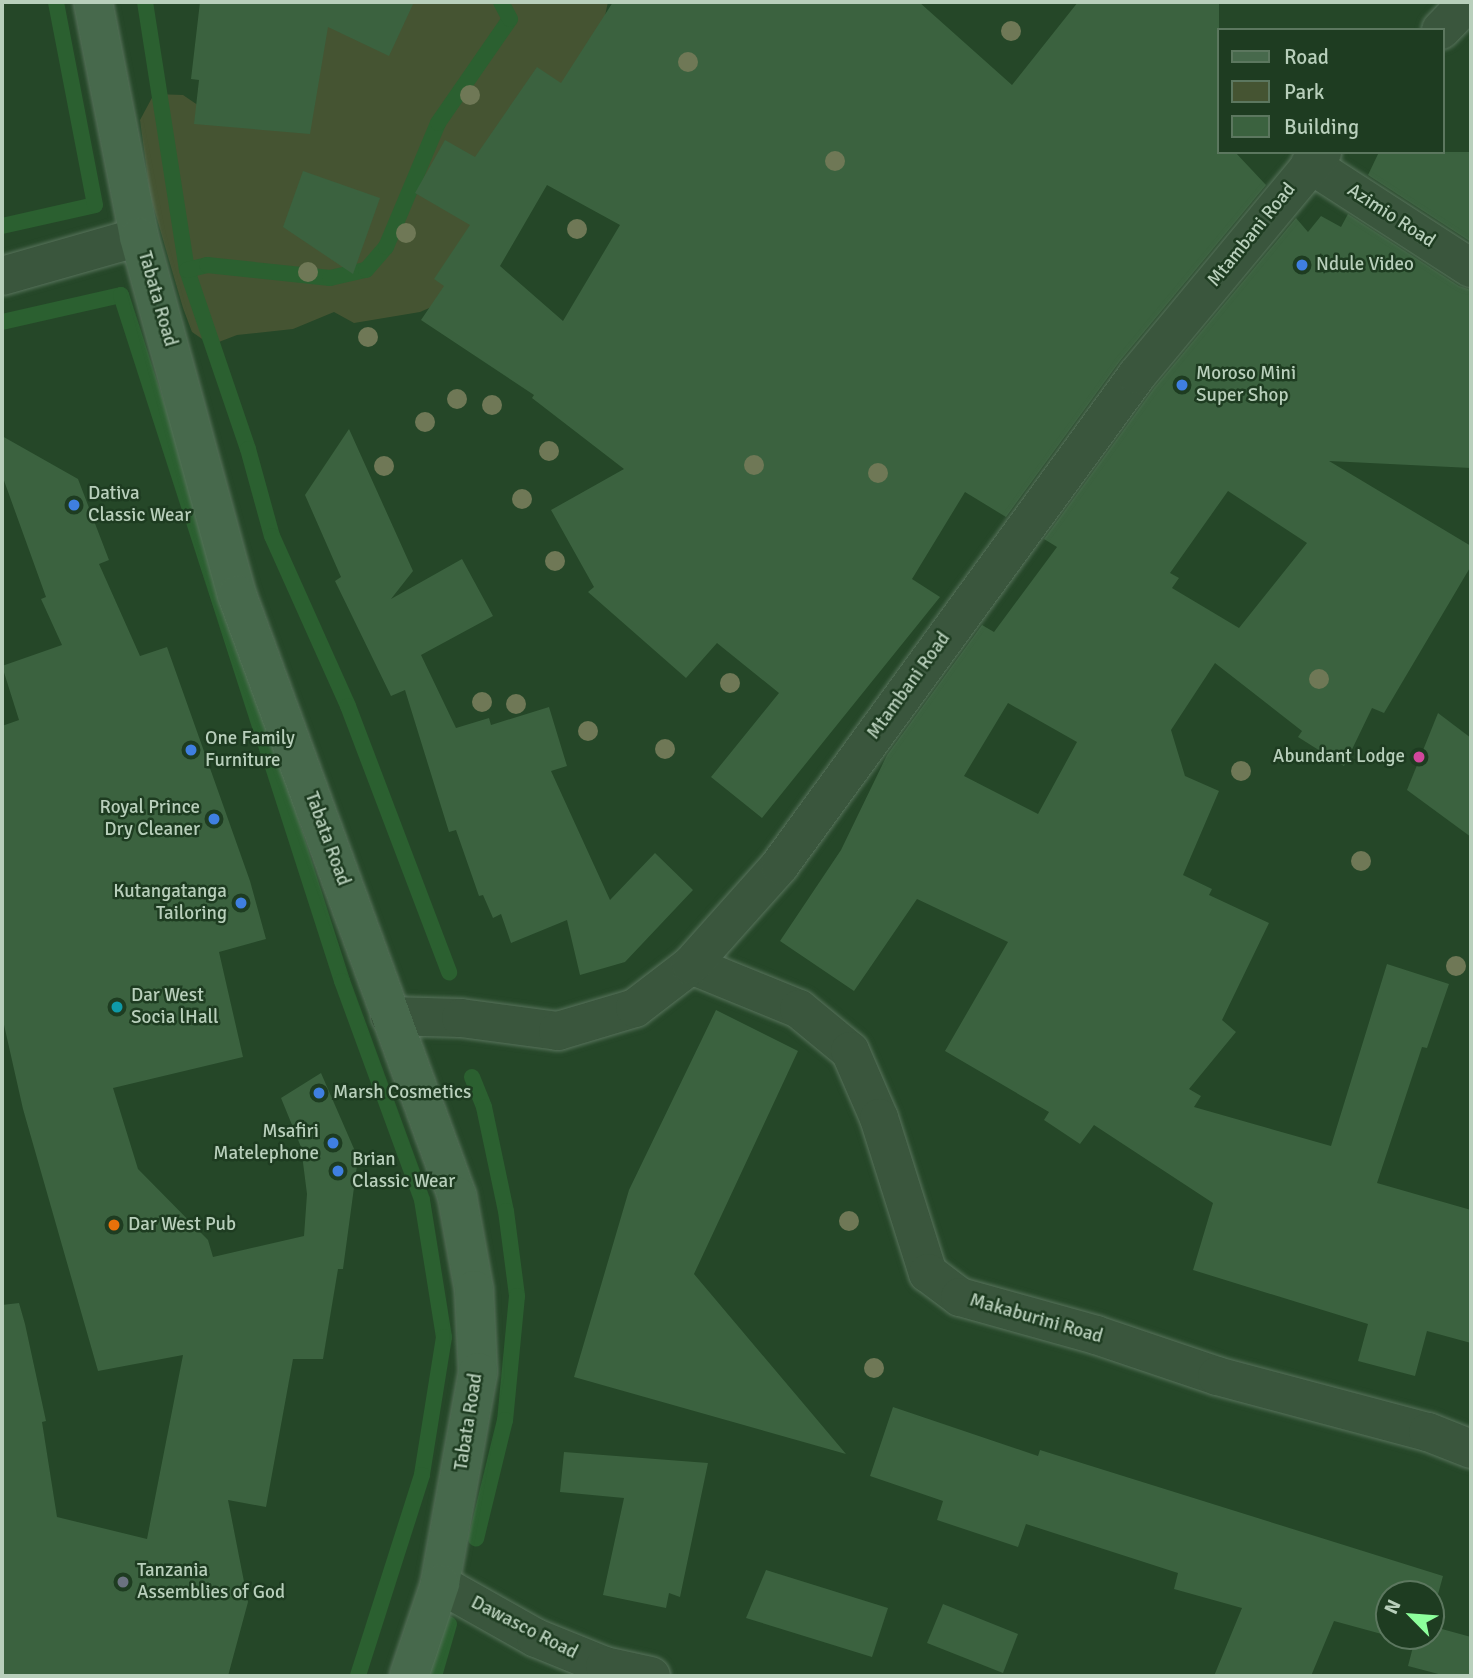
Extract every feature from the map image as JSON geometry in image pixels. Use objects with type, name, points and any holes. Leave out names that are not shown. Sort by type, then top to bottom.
[{"type":"main road","name":"Tabata Road","points":[[93,2],[139,237],[236,595],[457,1196],[474,1290],[478,1372],[440,1584],[409,1676]]},
{"type":"street","points":[[1443,28],[1468,2]]},
{"type":"street","name":"Azimio Road","points":[[1316,158],[1471,268]]},
{"type":"street","name":"Mtambani Road","points":[[390,1016],[461,1018],[558,1031],[635,1008],[691,965],[780,865],[1137,375],[1316,158]]},
{"type":"street","points":[[2,276],[139,237]]},
{"type":"street","name":"Makaburini Road","points":[[691,965],[799,1009],[850,1051],[879,1118],[928,1273],[960,1297],[1217,1376],[1428,1432],[1471,1449]]},
{"type":"street","name":"Dawasco Road","points":[[440,1584],[536,1638],[605,1667],[651,1676]]},
{"type":"green space","points":[[327,2],[608,2],[600,39],[450,299],[420,312],[354,323],[334,312],[293,329],[237,335],[211,345],[192,332],[183,308],[150,195],[140,120],[154,94],[183,95],[208,112],[322,21]]},
{"type":"building","points":[[200,2],[414,2],[389,56],[328,27],[310,134],[194,124],[199,80],[191,79]]},
{"type":"building","points":[[613,2],[919,2],[1012,85],[1078,2],[1219,2],[1218,154],[1237,154],[1266,185],[1120,361],[1006,517],[965,492],[912,579],[940,597],[762,818],[711,777],[779,693],[717,643],[686,678],[588,592],[594,587],[551,510],[624,469],[532,398],[534,395],[421,320],[444,286],[434,279],[470,225],[415,193],[445,140],[475,157],[537,67],[561,83]],"holes":[[[547,185],[620,225],[563,321],[500,266]]]},
{"type":"building","points":[[1471,152],[1471,242],[1368,175],[1378,154]]},
{"type":"building","points":[[303,171],[380,198],[353,274],[283,227]]},
{"type":"building","points":[[1348,214],[1459,286],[1471,290],[1471,468],[1329,461],[1471,546],[1471,566],[1384,713],[1372,708],[1344,766],[1298,737],[1302,731],[1215,663],[1171,730],[1185,776],[1219,791],[1183,875],[1212,889],[1209,895],[1269,923],[1222,1020],[1236,1032],[1189,1089],[1201,1096],[1194,1107],[1331,1146],[1387,964],[1449,984],[1427,1048],[1422,1047],[1377,1183],[1471,1210],[1471,1343],[1427,1331],[1415,1376],[1358,1361],[1368,1324],[1193,1270],[1213,1203],[1094,1125],[1080,1144],[1044,1120],[1049,1112],[945,1051],[1008,942],[917,899],[854,991],[780,941],[841,850],[887,755],[982,625],[994,632],[1057,547],[1044,539],[1154,388],[1296,218],[1308,232],[1321,216],[1341,227]],"holes":[[[1228,491],[1307,543],[1239,628],[1172,588],[1179,578],[1170,573]],[[1008,703],[1077,742],[1038,814],[964,776]]]},
{"type":"building","points":[[349,429],[413,571],[391,599],[462,559],[493,616],[421,655],[456,728],[489,718],[491,725],[549,707],[567,766],[551,771],[610,900],[655,853],[693,890],[625,962],[580,975],[567,920],[511,943],[501,914],[493,918],[483,895],[479,896],[456,830],[449,832],[405,690],[391,696],[335,581],[341,577],[305,495]]},
{"type":"building","points":[[2,436],[78,479],[109,560],[99,564],[140,656],[167,647],[250,881],[266,939],[219,952],[243,1057],[113,1088],[138,1169],[208,1240],[213,1257],[304,1236],[307,1194],[301,1147],[281,1098],[321,1073],[358,1158],[343,1269],[338,1269],[323,1359],[293,1359],[266,1507],[228,1500],[248,1602],[228,1676],[2,1676],[2,1305],[19,1303],[25,1324],[46,1421],[42,1422],[57,1517],[147,1539],[183,1355],[98,1371],[23,1109],[2,1016],[2,726],[19,720],[2,666],[62,645],[41,599],[46,597],[2,475]]},
{"type":"building","points":[[1438,713],[1471,738],[1471,837],[1407,790]]},
{"type":"building","points":[[716,1010],[798,1051],[694,1274],[846,1454],[574,1377],[629,1190]]},
{"type":"building","points":[[893,1407],[1038,1456],[1040,1450],[1443,1576],[1442,1580],[1375,1580],[1375,1632],[1334,1621],[1311,1676],[1214,1676],[1242,1608],[1174,1589],[1178,1573],[1026,1524],[1018,1547],[937,1520],[943,1501],[870,1476]]},
{"type":"building","points":[[564,1452],[708,1463],[680,1597],[669,1593],[666,1608],[603,1595],[624,1498],[560,1492]]},
{"type":"building","points":[[766,1570],[888,1608],[872,1657],[746,1618]]},
{"type":"building","points":[[943,1604],[1018,1634],[1003,1673],[927,1643]]},
{"type":"building","points":[[1445,1630],[1471,1637],[1471,1676],[1446,1676],[1408,1666],[1412,1650],[1445,1650]]},
{"type":"waterway","points":[[2,226],[95,205],[56,2]]},
{"type":"waterway","points":[[145,2],[187,270],[248,449],[272,536],[348,706],[449,972]]},
{"type":"waterway","points":[[187,270],[207,265],[330,278],[366,270],[386,247],[438,123],[510,19],[501,2]]},
{"type":"waterway","points":[[2,322],[121,295],[342,981],[422,1200],[444,1337],[422,1475],[358,1676]]},
{"type":"waterway","points":[[472,1077],[484,1107],[506,1211],[517,1296],[505,1420],[476,1539]]},
{"type":"waterway","points":[[434,1676],[449,1624]]},
{"type":"place","name":"Ndule Video","points":[[1302,265]]},
{"type":"place","name":"Moroso Mini Super Shop","points":[[1182,385]]},
{"type":"place","name":"Dativa Classic Wear","points":[[74,505]]},
{"type":"place","name":"One Family Furniture","points":[[191,750]]},
{"type":"place","name":"Abundant Lodge","points":[[1419,757]]},
{"type":"place","name":"Royal Prince Dry Cleaner","points":[[214,819]]},
{"type":"place","name":"Kutangatanga Tailoring","points":[[241,903]]},
{"type":"place","name":"Dar West Socia lHall","points":[[117,1007]]},
{"type":"place","name":"Marsh Cosmetics","points":[[319,1093]]},
{"type":"place","name":"Msafiri Matelephone","points":[[333,1143]]},
{"type":"place","name":"Brian Classic Wear","points":[[338,1171]]},
{"type":"place","name":"Dar West Pub","points":[[114,1225]]},
{"type":"place","name":"Tanzania Assemblies of God","points":[[123,1582]]}]
